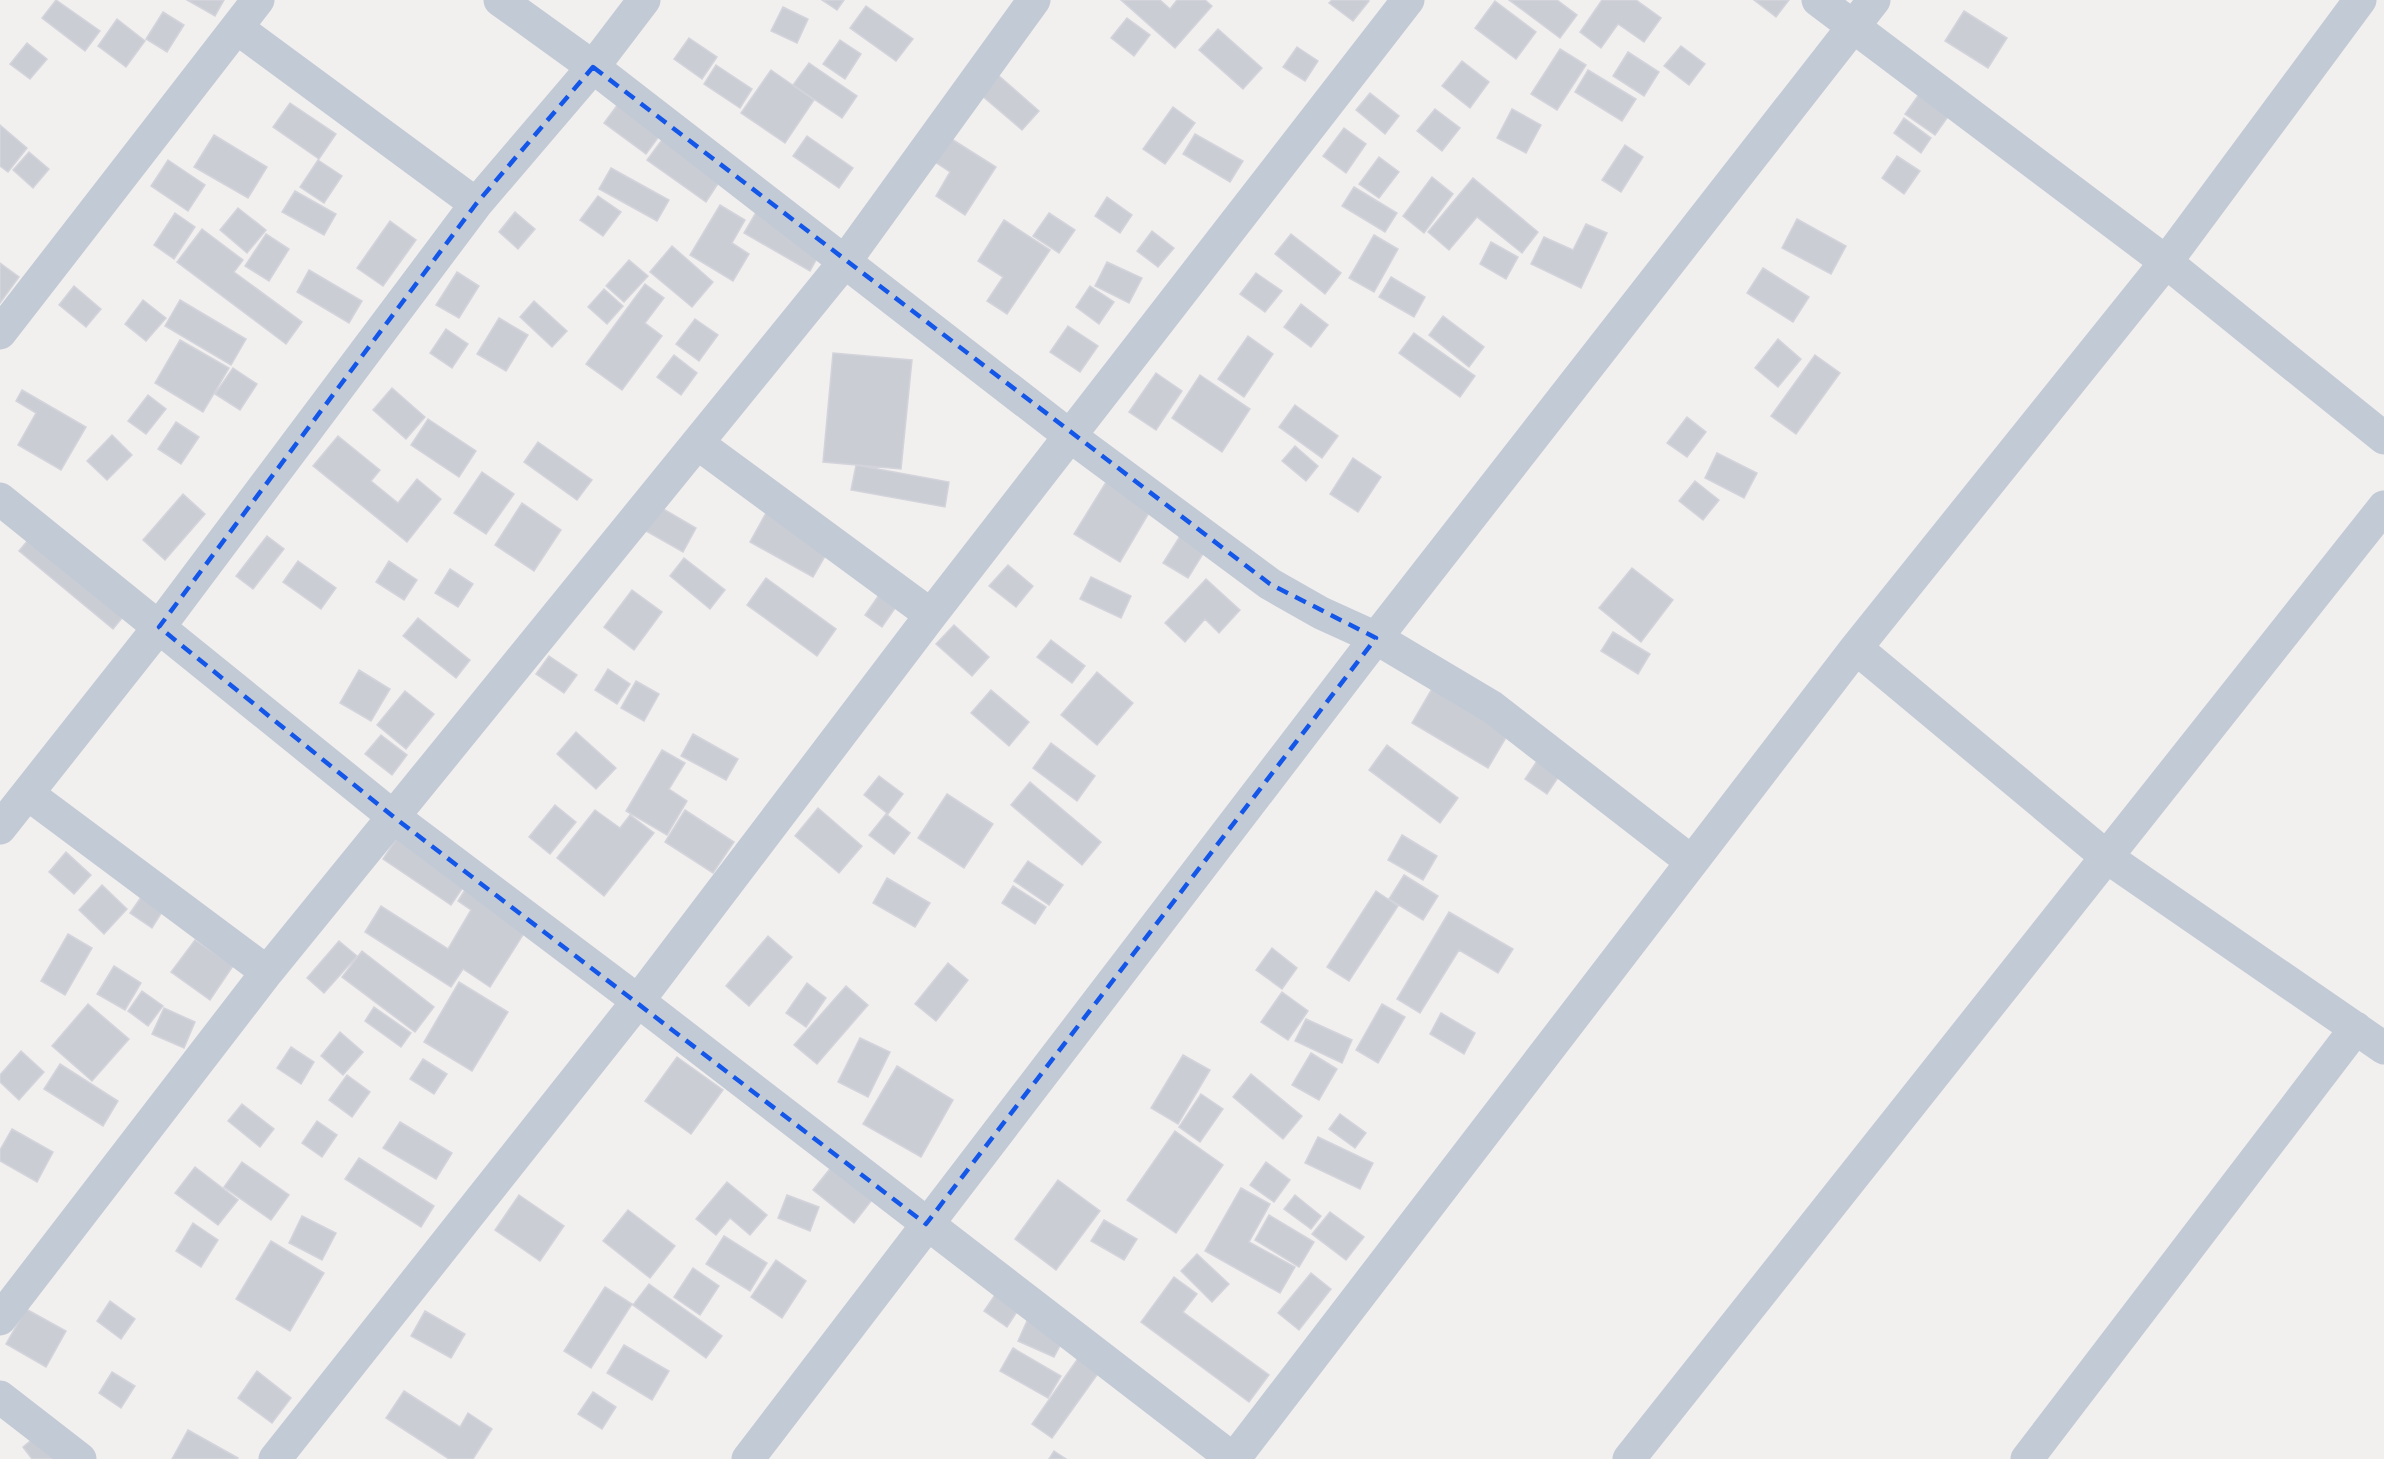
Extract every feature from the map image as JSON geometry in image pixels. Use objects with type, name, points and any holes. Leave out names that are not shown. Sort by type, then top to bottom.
[{"type":"street","points":[[0,333],[258,0]]},
{"type":"street","points":[[500,0],[846,260],[1070,436],[1270,584],[1321,613],[1376,638],[1492,707],[1692,862]]},
{"type":"street","points":[[0,828],[159,627],[476,204],[592,67],[644,0]]},
{"type":"street","points":[[0,1319],[267,972],[846,260],[1034,0]]},
{"type":"street","points":[[275,1459],[638,1001],[931,615],[1408,0]]},
{"type":"street","points":[[1818,0],[2166,262],[2384,438]]},
{"type":"street","points":[[748,1459],[1376,638],[1874,0]]},
{"type":"street","points":[[0,499],[394,818],[638,1001],[1234,1459],[1856,648],[2166,262],[2360,0]]},
{"type":"street","points":[[237,28],[476,204]]},
{"type":"street","points":[[698,443],[931,615]]},
{"type":"street","points":[[1629,1459],[2108,858],[2384,507]]},
{"type":"street","points":[[1856,648],[2108,858],[2384,1048]]},
{"type":"street","points":[[28,794],[267,972]]},
{"type":"street","points":[[2027,1459],[2356,1028]]},
{"type":"street","points":[[0,1397],[80,1459]]},
{"type":"highlighted area","points":[[593,67],[1270,584],[1376,638],[926,1224],[395,818],[159,627],[476,204]]},
{"type":"building","points":[[56,0],[100,31],[85,51],[42,18]]},
{"type":"building","points":[[187,0],[224,0],[215,16]]},
{"type":"building","points":[[822,0],[844,0],[837,10]]},
{"type":"building","points":[[1121,0],[1160,0],[1170,9],[1177,0],[1205,0],[1212,6],[1175,48]]},
{"type":"building","points":[[1332,0],[1369,1],[1353,21],[1329,3]]},
{"type":"building","points":[[1509,0],[1557,0],[1577,15],[1560,38]]},
{"type":"building","points":[[1602,0],[1636,0],[1661,18],[1644,42],[1618,24],[1601,48],[1580,32]]},
{"type":"building","points":[[1754,0],[1789,0],[1776,17]]},
{"type":"building","points":[[1495,1],[1536,32],[1516,59],[1475,28]]},
{"type":"building","points":[[866,6],[913,39],[896,61],[850,28]]},
{"type":"building","points":[[783,7],[808,19],[797,43],[771,31]]},
{"type":"building","points":[[1964,11],[2007,38],[1988,68],[1945,41]]},
{"type":"building","points":[[163,12],[184,25],[167,52],[146,39]]},
{"type":"building","points":[[1127,18],[1150,35],[1134,56],[1111,38]]},
{"type":"building","points":[[117,19],[145,41],[126,67],[98,46]]},
{"type":"building","points":[[1218,29],[1262,68],[1243,89],[1199,50]]},
{"type":"building","points":[[689,38],[717,57],[702,79],[674,59]]},
{"type":"building","points":[[840,40],[861,54],[845,79],[823,64]]},
{"type":"building","points":[[27,43],[47,59],[30,79],[10,64]]},
{"type":"building","points":[[1681,46],[1705,64],[1689,85],[1664,66]]},
{"type":"building","points":[[1297,47],[1318,61],[1305,81],[1283,67]]},
{"type":"building","points":[[1560,49],[1586,65],[1557,110],[1531,94]]},
{"type":"building","points":[[1628,52],[1659,72],[1644,96],[1613,76]]},
{"type":"building","points":[[1462,61],[1489,82],[1470,108],[1442,86]]},
{"type":"building","points":[[809,63],[857,96],[842,118],[793,85]]},
{"type":"building","points":[[716,65],[752,89],[740,108],[704,84]]},
{"type":"building","points":[[771,70],[814,100],[785,143],[741,113]]},
{"type":"building","points":[[1588,70],[1636,99],[1622,121],[1575,92]]},
{"type":"building","points":[[998,75],[1039,111],[1022,130],[981,95]]},
{"type":"building","points":[[1922,90],[1952,111],[1935,135],[1905,114]]},
{"type":"building","points":[[1370,93],[1399,116],[1385,134],[1356,110]]},
{"type":"building","points":[[621,100],[663,131],[646,154],[604,123]]},
{"type":"building","points":[[290,103],[336,134],[319,159],[273,127]]},
{"type":"building","points":[[1173,107],[1195,123],[1165,164],[1143,149]]},
{"type":"building","points":[[1435,109],[1460,128],[1442,151],[1417,131]]},
{"type":"building","points":[[1512,109],[1541,125],[1526,153],[1497,138]]},
{"type":"building","points":[[1904,118],[1931,138],[1921,153],[1894,133]]},
{"type":"building","points":[[0,125],[27,148],[8,172],[0,166]]},
{"type":"building","points":[[1344,128],[1366,144],[1346,173],[1323,156]]},
{"type":"building","points":[[670,129],[727,170],[706,202],[647,160]]},
{"type":"building","points":[[1195,134],[1243,161],[1230,182],[1183,154]]},
{"type":"building","points":[[214,135],[267,167],[248,198],[194,167]]},
{"type":"building","points":[[807,136],[853,168],[839,188],[793,156]]},
{"type":"building","points":[[950,138],[996,167],[965,215],[936,196],[950,172],[935,162]]},
{"type":"building","points":[[1625,145],[1643,157],[1621,192],[1602,180]]},
{"type":"building","points":[[29,152],[49,169],[33,188],[13,170]]},
{"type":"building","points":[[1897,156],[1920,171],[1904,194],[1882,178]]},
{"type":"building","points":[[1379,157],[1399,172],[1379,198],[1359,184]]},
{"type":"building","points":[[168,160],[205,185],[188,211],[151,186]]},
{"type":"building","points":[[318,160],[342,176],[324,203],[300,187]]},
{"type":"building","points":[[611,168],[669,200],[657,221],[599,189]]},
{"type":"building","points":[[1432,177],[1453,194],[1424,233],[1403,216]]},
{"type":"building","points":[[1473,178],[1538,232],[1522,253],[1477,217],[1449,250],[1428,232]]},
{"type":"building","points":[[1354,187],[1397,213],[1385,232],[1342,206]]},
{"type":"building","points":[[295,191],[336,214],[324,235],[282,212]]},
{"type":"building","points":[[598,196],[621,212],[603,236],[580,220]]},
{"type":"building","points":[[765,197],[831,233],[810,271],[744,233]]},
{"type":"building","points":[[1107,197],[1132,215],[1120,233],[1095,216]]},
{"type":"building","points":[[720,205],[745,220],[732,243],[749,254],[733,281],[690,255]]},
{"type":"building","points":[[238,208],[266,230],[247,253],[220,230]]},
{"type":"building","points":[[515,212],[535,229],[518,249],[499,232]]},
{"type":"building","points":[[175,213],[195,227],[174,259],[154,245]]},
{"type":"building","points":[[1049,213],[1075,230],[1059,253],[1033,236]]},
{"type":"building","points":[[1797,219],[1846,246],[1831,274],[1782,248]]},
{"type":"building","points":[[1004,220],[1050,250],[1007,314],[987,301],[1003,277],[978,261]]},
{"type":"building","points":[[390,221],[416,240],[383,286],[357,268]]},
{"type":"building","points":[[1586,224],[1607,233],[1581,288],[1531,264],[1544,237],[1573,250]]},
{"type":"building","points":[[202,229],[243,260],[234,272],[302,322],[286,344],[177,262]]},
{"type":"building","points":[[1152,231],[1174,248],[1158,267],[1137,251]]},
{"type":"building","points":[[266,234],[289,249],[269,281],[245,266]]},
{"type":"building","points":[[1291,234],[1341,273],[1325,294],[1275,254]]},
{"type":"building","points":[[1374,235],[1398,249],[1374,292],[1349,278]]},
{"type":"building","points":[[1491,242],[1518,257],[1506,279],[1480,264]]},
{"type":"building","points":[[672,246],[713,282],[692,307],[650,272]]},
{"type":"building","points":[[629,260],[648,276],[624,302],[606,286]]},
{"type":"building","points":[[1107,262],[1142,278],[1129,303],[1095,286]]},
{"type":"building","points":[[0,263],[19,277],[0,303]]},
{"type":"building","points":[[1763,268],[1809,297],[1793,322],[1747,293]]},
{"type":"building","points":[[309,270],[362,301],[349,323],[297,292]]},
{"type":"building","points":[[457,272],[479,286],[459,318],[436,305]]},
{"type":"building","points":[[1256,273],[1282,291],[1265,312],[1240,294]]},
{"type":"building","points":[[1391,277],[1425,297],[1414,317],[1379,297]]},
{"type":"building","points":[[645,284],[664,298],[645,323],[662,336],[622,390],[586,364]]},
{"type":"building","points":[[74,286],[101,309],[86,327],[59,305]]},
{"type":"building","points":[[1090,286],[1114,302],[1099,324],[1076,307]]},
{"type":"building","points":[[604,289],[623,306],[607,324],[588,307]]},
{"type":"building","points":[[143,300],[166,318],[146,341],[125,324]]},
{"type":"building","points":[[180,300],[246,339],[231,365],[165,326]]},
{"type":"building","points":[[534,301],[567,331],[552,347],[520,317]]},
{"type":"building","points":[[1301,304],[1328,325],[1311,347],[1284,327]]},
{"type":"building","points":[[1443,316],[1484,347],[1469,367],[1429,335]]},
{"type":"building","points":[[499,318],[528,335],[506,371],[477,354]]},
{"type":"building","points":[[695,319],[718,335],[699,361],[676,344]]},
{"type":"building","points":[[1068,326],[1098,346],[1080,372],[1050,352]]},
{"type":"building","points":[[446,329],[468,344],[452,368],[430,353]]},
{"type":"building","points":[[1414,333],[1475,376],[1460,397],[1399,353]]},
{"type":"building","points":[[1248,336],[1273,354],[1244,397],[1218,379]]},
{"type":"building","points":[[1778,339],[1801,359],[1778,387],[1755,368]]},
{"type":"building","points":[[180,340],[229,368],[203,412],[155,383]]},
{"type":"building","points":[[833,353],[912,360],[901,469],[823,462]]},
{"type":"building","points":[[674,355],[697,373],[681,395],[657,377]]},
{"type":"building","points":[[1815,355],[1840,373],[1796,434],[1771,416]]},
{"type":"building","points":[[233,368],[257,384],[240,410],[215,394]]},
{"type":"building","points":[[1156,373],[1182,391],[1156,430],[1129,412]]},
{"type":"building","points":[[1200,375],[1250,409],[1222,452],[1172,418]]},
{"type":"building","points":[[392,388],[425,417],[406,439],[373,410]]},
{"type":"building","points":[[22,390],[86,427],[61,470],[18,445],[36,413],[16,401]]},
{"type":"building","points":[[148,395],[166,409],[146,434],[128,421]]},
{"type":"building","points":[[1295,405],[1338,436],[1322,458],[1279,427]]},
{"type":"building","points":[[1687,417],[1706,432],[1687,457],[1667,443]]},
{"type":"building","points":[[428,419],[476,451],[459,477],[411,445]]},
{"type":"building","points":[[176,422],[199,437],[181,464],[158,449]]},
{"type":"building","points":[[112,435],[132,455],[107,480],[87,461]]},
{"type":"building","points":[[338,436],[380,470],[371,481],[398,503],[417,479],[441,499],[407,542],[313,466]]},
{"type":"building","points":[[538,442],[592,480],[577,500],[524,462]]},
{"type":"building","points":[[1295,446],[1318,466],[1306,481],[1282,461]]},
{"type":"building","points":[[1717,453],[1757,473],[1744,498],[1705,478]]},
{"type":"building","points":[[1353,458],[1381,477],[1358,512],[1330,494]]},
{"type":"building","points":[[856,465],[949,482],[945,507],[851,490]]},
{"type":"building","points":[[482,472],[514,494],[486,534],[454,513]]},
{"type":"building","points":[[1108,479],[1153,506],[1120,562],[1074,534]]},
{"type":"building","points":[[1695,481],[1719,500],[1703,520],[1679,501]]},
{"type":"building","points":[[183,494],[205,514],[165,560],[143,540]]},
{"type":"building","points":[[522,503],[561,530],[534,571],[495,545]]},
{"type":"building","points":[[771,504],[835,539],[813,577],[750,542]]},
{"type":"building","points":[[660,507],[696,528],[683,552],[646,531]]},
{"type":"building","points":[[43,522],[132,606],[113,629],[19,551]]},
{"type":"building","points":[[1182,533],[1206,549],[1188,578],[1163,563]]},
{"type":"building","points":[[267,536],[284,549],[253,589],[236,576]]},
{"type":"building","points":[[684,558],[725,590],[710,609],[670,576]]},
{"type":"building","points":[[298,561],[336,588],[321,609],[283,582]]},
{"type":"building","points":[[389,561],[417,580],[404,600],[376,582]]},
{"type":"building","points":[[1008,565],[1033,586],[1016,607],[989,586]]},
{"type":"building","points":[[1632,568],[1673,600],[1641,642],[1599,608]]},
{"type":"building","points":[[450,569],[473,584],[458,607],[435,593]]},
{"type":"building","points":[[1091,577],[1131,596],[1121,618],[1080,599]]},
{"type":"building","points":[[766,578],[836,629],[817,656],[747,605]]},
{"type":"building","points":[[1206,579],[1240,610],[1219,633],[1205,619],[1185,642],[1165,623]]},
{"type":"building","points":[[632,590],[662,612],[634,650],[604,627]]},
{"type":"building","points":[[881,592],[898,604],[882,627],[865,615]]},
{"type":"building","points":[[418,618],[470,660],[456,678],[403,636]]},
{"type":"building","points":[[954,625],[989,657],[972,676],[936,644]]},
{"type":"building","points":[[1613,632],[1650,654],[1638,674],[1601,651]]},
{"type":"building","points":[[1051,640],[1085,666],[1072,683],[1037,657]]},
{"type":"building","points":[[549,656],[577,675],[564,693],[536,674]]},
{"type":"building","points":[[608,669],[630,684],[617,704],[595,690]]},
{"type":"building","points":[[359,670],[390,689],[371,721],[340,703]]},
{"type":"building","points":[[1097,672],[1133,703],[1097,745],[1061,715]]},
{"type":"building","points":[[636,681],[659,694],[644,721],[621,708]]},
{"type":"building","points":[[1433,687],[1514,724],[1488,768],[1412,723]]},
{"type":"building","points":[[991,690],[1029,722],[1009,746],[971,713]]},
{"type":"building","points":[[405,691],[434,714],[406,749],[377,725]]},
{"type":"building","points":[[576,732],[616,768],[596,789],[557,754]]},
{"type":"building","points":[[693,734],[738,759],[726,780],[681,756]]},
{"type":"building","points":[[381,735],[407,755],[392,775],[365,754]]},
{"type":"building","points":[[1051,743],[1095,776],[1077,801],[1033,768]]},
{"type":"building","points":[[1387,745],[1458,798],[1440,823],[1369,770]]},
{"type":"building","points":[[662,750],[685,763],[669,789],[687,801],[667,835],[626,811]]},
{"type":"building","points":[[1539,758],[1561,773],[1547,794],[1525,779]]},
{"type":"building","points":[[879,776],[903,794],[888,814],[864,795]]},
{"type":"building","points":[[1030,782],[1101,842],[1082,865],[1011,805]]},
{"type":"building","points":[[947,794],[993,824],[964,868],[918,838]]},
{"type":"building","points":[[555,805],[576,822],[550,854],[529,837]]},
{"type":"building","points":[[818,808],[862,846],[839,873],[795,836]]},
{"type":"building","points":[[595,810],[620,828],[630,815],[654,833],[604,896],[557,858]]},
{"type":"building","points":[[685,810],[734,842],[713,873],[665,842]]},
{"type":"building","points":[[886,814],[910,833],[894,854],[869,835]]},
{"type":"building","points":[[410,818],[479,864],[451,905],[383,859]]},
{"type":"building","points":[[1402,835],[1437,856],[1423,880],[1388,860]]},
{"type":"building","points":[[66,852],[91,875],[74,894],[49,872]]},
{"type":"building","points":[[1028,861],[1063,885],[1049,905],[1014,881]]},
{"type":"building","points":[[1404,875],[1438,896],[1423,920],[1389,899]]},
{"type":"building","points":[[473,877],[535,916],[490,987],[463,969],[451,987],[365,932],[381,906],[448,949],[471,910],[458,901]]},
{"type":"building","points":[[887,878],[930,903],[915,927],[873,903]]},
{"type":"building","points":[[102,885],[127,909],[104,934],[79,910]]},
{"type":"building","points":[[1013,886],[1046,907],[1035,924],[1002,903]]},
{"type":"building","points":[[146,890],[167,904],[152,928],[130,913]]},
{"type":"building","points":[[1376,891],[1398,906],[1349,981],[1327,967]]},
{"type":"building","points":[[1449,912],[1513,949],[1498,973],[1459,950],[1420,1013],[1397,999]]},
{"type":"building","points":[[68,934],[92,948],[65,995],[41,981]]},
{"type":"building","points":[[768,936],[792,957],[749,1006],[726,986]]},
{"type":"building","points":[[195,940],[233,966],[210,1000],[171,972]]},
{"type":"building","points":[[339,941],[357,956],[324,993],[307,978]]},
{"type":"building","points":[[1272,948],[1297,968],[1282,989],[1256,970]]},
{"type":"building","points":[[362,951],[434,1007],[415,1032],[342,977]]},
{"type":"building","points":[[948,963],[968,980],[936,1021],[915,1004]]},
{"type":"building","points":[[114,966],[141,983],[125,1010],[97,994]]},
{"type":"building","points":[[459,982],[508,1012],[472,1071],[424,1042]]},
{"type":"building","points":[[807,983],[826,998],[806,1027],[786,1013]]},
{"type":"building","points":[[846,986],[868,1005],[817,1064],[794,1045]]},
{"type":"building","points":[[142,991],[163,1006],[148,1026],[128,1011]]},
{"type":"building","points":[[1282,992],[1308,1011],[1288,1040],[1261,1022]]},
{"type":"building","points":[[88,1004],[129,1039],[92,1081],[52,1046]]},
{"type":"building","points":[[1382,1004],[1405,1017],[1378,1063],[1356,1050]]},
{"type":"building","points":[[374,1007],[411,1033],[401,1047],[365,1021]]},
{"type":"building","points":[[164,1008],[195,1022],[184,1048],[152,1034]]},
{"type":"building","points":[[1441,1013],[1475,1033],[1464,1054],[1430,1034]]},
{"type":"building","points":[[1306,1019],[1352,1040],[1342,1063],[1295,1041]]},
{"type":"building","points":[[340,1032],[363,1052],[343,1075],[321,1056]]},
{"type":"building","points":[[860,1038],[890,1052],[868,1097],[838,1082]]},
{"type":"building","points":[[291,1047],[314,1062],[301,1084],[277,1068]]},
{"type":"building","points":[[21,1051],[44,1072],[19,1100],[0,1082],[0,1075]]},
{"type":"building","points":[[1311,1053],[1337,1069],[1319,1100],[1292,1085]]},
{"type":"building","points":[[1183,1055],[1210,1070],[1178,1124],[1151,1108]]},
{"type":"building","points":[[677,1057],[723,1090],[691,1134],[645,1101]]},
{"type":"building","points":[[423,1059],[447,1074],[434,1094],[410,1079]]},
{"type":"building","points":[[60,1064],[118,1101],[103,1126],[44,1089]]},
{"type":"building","points":[[897,1066],[953,1100],[921,1157],[863,1124]]},
{"type":"building","points":[[1251,1074],[1302,1116],[1283,1139],[1233,1097]]},
{"type":"building","points":[[347,1075],[370,1092],[352,1117],[329,1100]]},
{"type":"building","points":[[1201,1094],[1223,1109],[1200,1142],[1179,1127]]},
{"type":"building","points":[[242,1104],[274,1129],[260,1147],[228,1121]]},
{"type":"building","points":[[1340,1114],[1366,1133],[1355,1148],[1329,1129]]},
{"type":"building","points":[[317,1121],[337,1135],[322,1157],[302,1143]]},
{"type":"building","points":[[400,1122],[452,1153],[436,1179],[383,1148]]},
{"type":"building","points":[[12,1129],[53,1152],[37,1182],[0,1161],[0,1150]]},
{"type":"building","points":[[1175,1131],[1223,1165],[1176,1233],[1127,1200]]},
{"type":"building","points":[[1318,1137],[1373,1163],[1360,1189],[1305,1163]]},
{"type":"building","points":[[845,1150],[886,1182],[854,1223],[813,1190]]},
{"type":"building","points":[[359,1158],[434,1206],[421,1227],[345,1179]]},
{"type":"building","points":[[242,1162],[289,1195],[271,1220],[224,1187]]},
{"type":"building","points":[[1266,1162],[1290,1180],[1274,1202],[1250,1185]]},
{"type":"building","points":[[195,1167],[238,1200],[218,1225],[175,1193]]},
{"type":"building","points":[[1058,1180],[1100,1211],[1056,1270],[1015,1239]]},
{"type":"building","points":[[727,1182],[767,1215],[750,1235],[730,1218],[716,1235],[696,1219]]},
{"type":"building","points":[[1241,1188],[1270,1204],[1249,1242],[1295,1267],[1280,1293],[1205,1251]]},
{"type":"building","points":[[519,1195],[564,1226],[540,1261],[495,1230]]},
{"type":"building","points":[[787,1195],[819,1207],[810,1231],[778,1218]]},
{"type":"building","points":[[1295,1195],[1321,1216],[1311,1229],[1284,1209]]},
{"type":"building","points":[[628,1210],[675,1246],[650,1278],[603,1241]]},
{"type":"building","points":[[1330,1212],[1364,1237],[1346,1260],[1312,1234]]},
{"type":"building","points":[[1269,1215],[1314,1242],[1299,1267],[1255,1240]]},
{"type":"building","points":[[302,1216],[336,1233],[322,1260],[289,1243]]},
{"type":"building","points":[[1104,1220],[1137,1239],[1124,1260],[1091,1241]]},
{"type":"building","points":[[193,1223],[218,1240],[201,1267],[176,1251]]},
{"type":"building","points":[[724,1236],[767,1263],[750,1291],[706,1264]]},
{"type":"building","points":[[271,1241],[324,1273],[290,1331],[236,1299]]},
{"type":"building","points":[[1197,1254],[1229,1284],[1212,1302],[1181,1271]]},
{"type":"building","points":[[776,1260],[806,1281],[782,1318],[751,1297]]},
{"type":"building","points":[[693,1268],[719,1286],[700,1315],[674,1297]]},
{"type":"building","points":[[1311,1273],[1331,1289],[1299,1330],[1278,1313]]},
{"type":"building","points":[[1174,1277],[1197,1294],[1183,1312],[1269,1375],[1249,1402],[1141,1322]]},
{"type":"building","points":[[649,1284],[722,1336],[706,1358],[633,1305]]},
{"type":"building","points":[[605,1287],[632,1304],[591,1368],[564,1351]]},
{"type":"building","points":[[999,1289],[1022,1304],[1007,1327],[984,1311]]},
{"type":"building","points":[[110,1301],[135,1319],[121,1339],[97,1321]]},
{"type":"building","points":[[26,1309],[66,1331],[46,1367],[6,1344]]},
{"type":"building","points":[[425,1311],[465,1334],[451,1358],[411,1336]]},
{"type":"building","points":[[1027,1321],[1064,1338],[1054,1357],[1018,1341]]},
{"type":"building","points":[[624,1345],[669,1371],[652,1400],[607,1373]]},
{"type":"building","points":[[1013,1348],[1061,1376],[1048,1398],[1000,1371]]},
{"type":"building","points":[[1081,1354],[1102,1368],[1052,1438],[1032,1424]]},
{"type":"building","points":[[257,1371],[291,1398],[272,1423],[238,1398]]},
{"type":"building","points":[[112,1372],[135,1386],[121,1408],[99,1393]]},
{"type":"building","points":[[404,1391],[460,1427],[468,1413],[492,1429],[473,1459],[449,1459],[386,1418]]},
{"type":"building","points":[[593,1392],[616,1407],[602,1429],[578,1414]]},
{"type":"building","points":[[47,1427],[64,1459],[32,1459],[23,1447]]},
{"type":"building","points":[[188,1430],[238,1458],[172,1459]]},
{"type":"building","points":[[1054,1451],[1066,1459],[1049,1459]]}]
